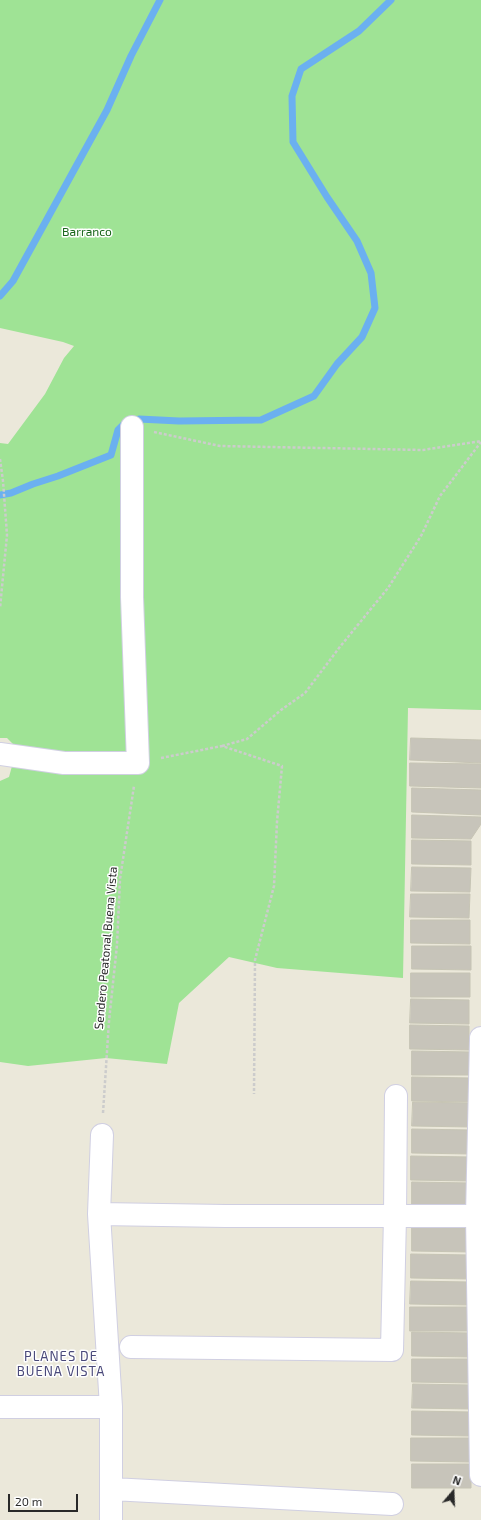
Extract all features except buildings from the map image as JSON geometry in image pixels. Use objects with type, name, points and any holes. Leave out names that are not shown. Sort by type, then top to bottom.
[{"type":"street","points":[[0,754],[64,764],[138,763],[132,597],[132,427]]},
{"type":"street","points":[[481,1038],[477,1216],[481,1475]]},
{"type":"street","points":[[131,1347],[392,1350],[396,1096]]},
{"type":"street","points":[[102,1135],[99,1214],[110,1407],[112,1489],[111,1520]]},
{"type":"street","points":[[99,1214],[233,1216],[477,1216]]},
{"type":"street","points":[[0,1407],[110,1407]]},
{"type":"street","points":[[112,1489],[392,1504]]},
{"type":"path","points":[[132,427],[220,446],[423,450],[481,441]]},
{"type":"path","points":[[138,763],[222,746],[247,739],[281,710],[305,693],[339,648],[388,588],[420,536],[440,496],[481,441]]},
{"type":"path","points":[[0,459],[7,534],[0,608]]},
{"type":"path","points":[[222,746],[282,766],[277,822],[274,886],[255,960],[254,1094]]},
{"type":"path","name":"Sendero Peatonal Buena Vista","points":[[102,1135],[103,1096],[117,946],[120,879],[138,763]]},
{"type":"green space","name":"Barranco","points":[[0,0],[481,0],[481,710],[408,708],[403,978],[277,968],[229,957],[179,1003],[167,1064],[106,1058],[28,1066],[0,1062],[0,781],[9,777],[17,748],[7,738],[0,738],[0,443],[8,444],[45,394],[64,358],[74,346],[63,342],[0,328]]},
{"type":"waterway","points":[[0,296],[13,281],[107,110],[131,56],[160,0]]},
{"type":"waterway","points":[[0,495],[11,493],[111,455],[118,430],[125,423],[139,419],[179,421],[261,420],[314,396],[337,364],[362,337],[375,308],[371,273],[357,241],[327,197],[293,142],[292,96],[301,69],[359,31],[391,0]]},
{"type":"district","name":"PLANES DE BUENA VISTA","points":[[61,1364]]}]
